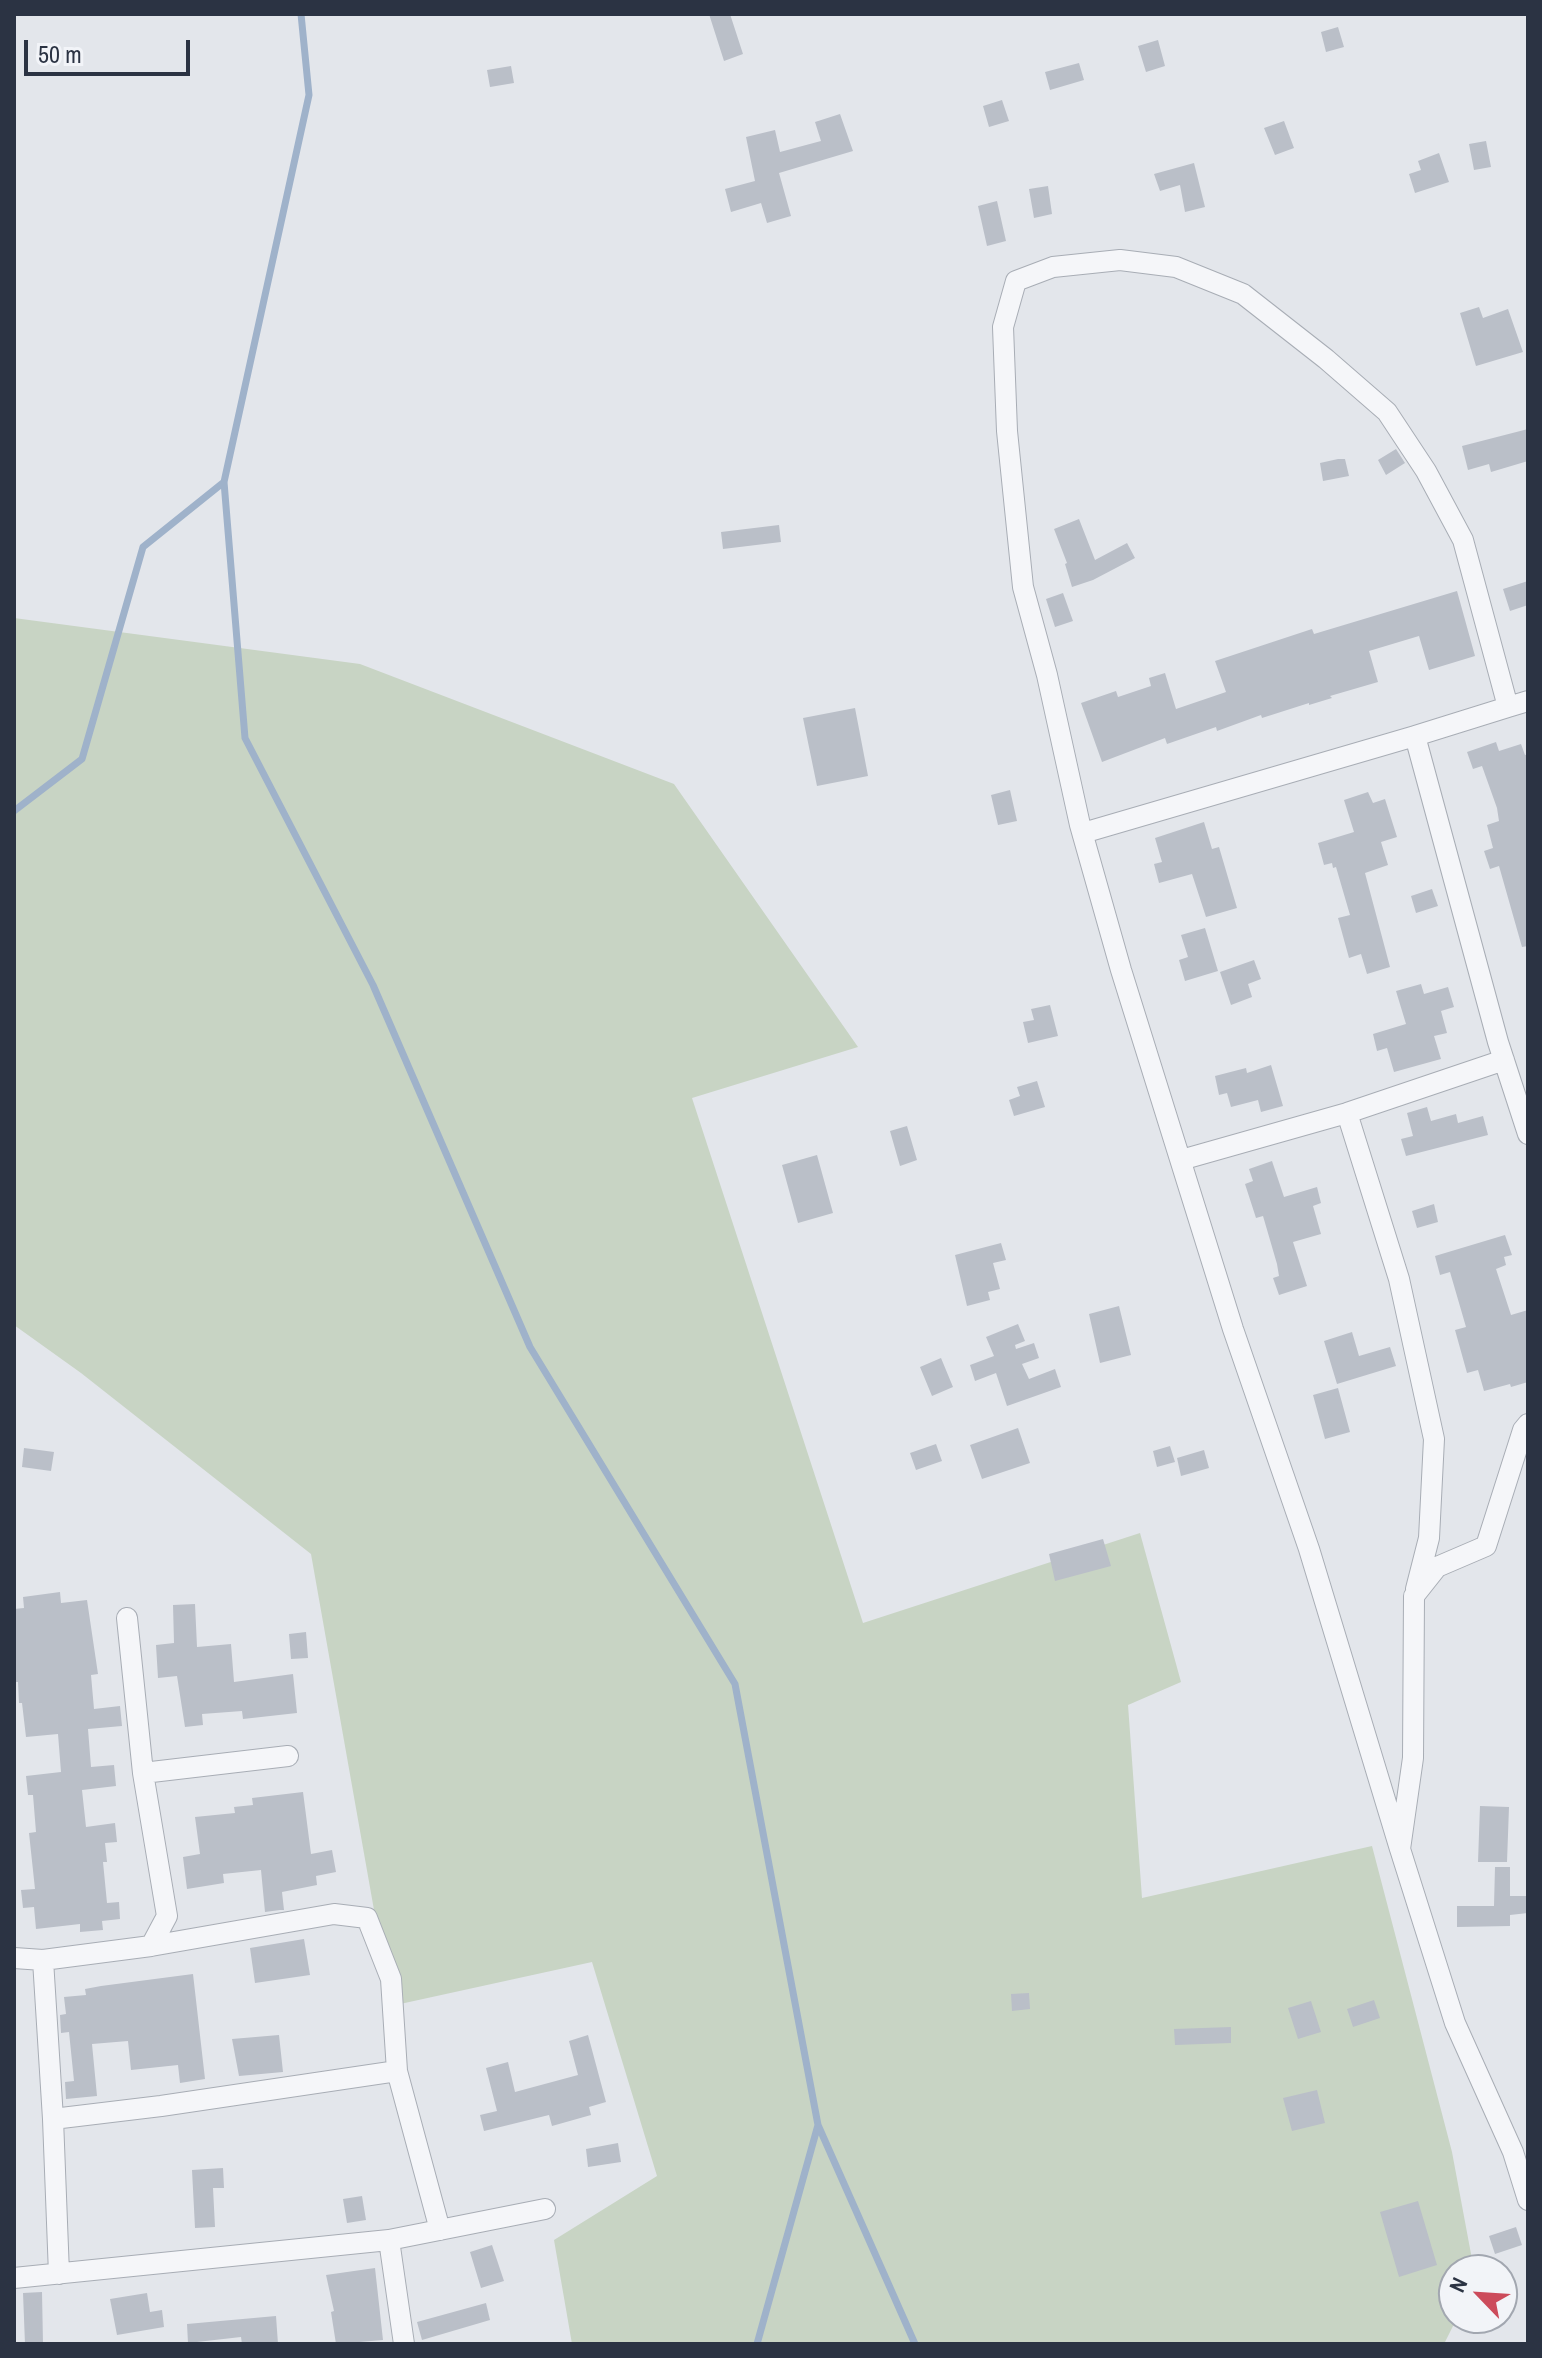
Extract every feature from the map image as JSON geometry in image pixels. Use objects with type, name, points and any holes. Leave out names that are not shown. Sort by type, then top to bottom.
[{"type":"street","points":[[1508,707],[1463,540],[1426,471],[1387,412],[1326,359],[1243,294],[1176,267],[1120,260],[1053,267],[1016,281],[1003,327],[1007,431],[1023,587],[1047,675],[1083,833],[1121,970],[1233,1329],[1309,1549],[1455,2023],[1513,2152],[1528,2200]]},
{"type":"street","points":[[1083,833],[1528,701]]},
{"type":"street","points":[[1415,736],[1504,1060],[1528,1134]]},
{"type":"street","points":[[1181,1160],[1347,1113],[1504,1060]]},
{"type":"street","points":[[1347,1113],[1399,1279],[1434,1439],[1429,1538],[1414,1596],[1413,1758],[1400,1849]]},
{"type":"street","points":[[1414,1596],[1437,1567],[1486,1546],[1523,1430],[1528,1424]]},
{"type":"street","points":[[127,1618],[143,1773],[167,1916],[151,1946]]},
{"type":"street","points":[[143,1773],[288,1756]]},
{"type":"street","points":[[14,1958],[43,1960],[151,1946],[334,1914],[367,1918],[391,1979],[397,2071],[440,2230]]},
{"type":"street","points":[[43,1960],[59,2274]]},
{"type":"street","points":[[53,2119],[397,2071]]},
{"type":"street","points":[[14,2278],[389,2240],[545,2209]]},
{"type":"street","points":[[389,2240],[404,2344]]},
{"type":"green space","points":[[14,618],[360,664],[674,784],[858,1047],[692,1098],[863,1623],[1140,1533],[1181,1682],[1128,1705],[1142,1898],[1372,1846],[1452,2152],[1471,2254],[1438,2254],[1438,2334],[1449,2334],[1444,2344],[572,2344],[554,2240],[657,2176],[592,1962],[391,2006],[311,1554],[81,1373],[14,1325]]},
{"type":"building","points":[[709,14],[730,14],[743,54],[724,61]]},
{"type":"building","points":[[1338,27],[1344,47],[1326,52],[1321,32]]},
{"type":"building","points":[[1158,40],[1165,66],[1146,72],[1138,46]]},
{"type":"building","points":[[1079,63],[1084,80],[1050,90],[1045,72]]},
{"type":"building","points":[[511,66],[514,83],[490,87],[487,70]]},
{"type":"building","points":[[1002,100],[1009,121],[989,127],[983,106]]},
{"type":"building","points":[[840,114],[853,151],[779,173],[791,216],[767,223],[761,203],[731,212],[725,189],[755,181],[746,137],[775,130],[780,152],[821,141],[815,122]]},
{"type":"building","points":[[1284,121],[1294,148],[1275,155],[1264,128]]},
{"type":"building","points":[[1486,141],[1491,167],[1474,170],[1469,144]]},
{"type":"building","points":[[1439,153],[1449,182],[1415,193],[1409,174],[1421,170],[1418,161]]},
{"type":"building","points":[[1194,163],[1205,207],[1185,212],[1180,185],[1160,191],[1154,174]]},
{"type":"building","points":[[1048,186],[1052,214],[1034,218],[1029,189]]},
{"type":"building","points":[[997,201],[1006,241],[987,246],[978,206]]},
{"type":"building","points":[[1479,307],[1483,318],[1508,309],[1523,352],[1476,366],[1460,313]]},
{"type":"building","points":[[1528,429],[1528,461],[1491,472],[1489,464],[1468,470],[1462,446]]},
{"type":"building","points":[[1396,449],[1405,463],[1386,475],[1378,460]]},
{"type":"building","points":[[1345,459],[1349,476],[1323,481],[1320,463]]},
{"type":"building","points":[[1079,519],[1095,560],[1127,543],[1135,558],[1093,580],[1072,587],[1054,529]]},
{"type":"building","points":[[779,525],[781,542],[723,549],[721,532]]},
{"type":"building","points":[[1528,581],[1528,605],[1510,611],[1503,589]]},
{"type":"building","points":[[1457,591],[1475,656],[1429,670],[1419,636],[1369,651],[1378,682],[1309,705],[1262,718],[1261,715],[1217,731],[1216,727],[1167,744],[1165,738],[1102,762],[1081,703],[1116,691],[1118,697],[1151,686],[1149,678],[1165,673],[1176,709],[1226,692],[1215,661],[1312,629],[1314,634]]},
{"type":"building","points":[[1063,593],[1073,621],[1055,627],[1046,599]]},
{"type":"building","points":[[855,708],[868,776],[817,786],[803,718]]},
{"type":"building","points":[[1496,742],[1499,751],[1521,744],[1525,755],[1528,754],[1528,946],[1522,947],[1499,866],[1490,869],[1484,851],[1493,848],[1487,825],[1499,821],[1497,808],[1482,766],[1473,769],[1467,752]]},
{"type":"building","points":[[1010,790],[1017,821],[998,825],[991,795]]},
{"type":"building","points":[[1368,792],[1373,803],[1385,799],[1397,837],[1381,842],[1388,865],[1365,873],[1390,967],[1367,974],[1361,954],[1349,958],[1338,918],[1350,915],[1336,867],[1333,868],[1332,863],[1324,865],[1318,843],[1354,832],[1344,800]]},
{"type":"building","points":[[1204,822],[1212,849],[1219,847],[1237,908],[1206,917],[1192,874],[1159,883],[1154,864],[1162,862],[1155,838]]},
{"type":"building","points":[[1432,889],[1438,906],[1416,913],[1411,896]]},
{"type":"building","points":[[1205,928],[1218,971],[1185,981],[1179,960],[1188,957],[1181,935]]},
{"type":"building","points":[[1254,960],[1261,979],[1248,984],[1252,997],[1231,1005],[1220,972]]},
{"type":"building","points":[[1421,984],[1424,994],[1448,987],[1454,1007],[1441,1011],[1447,1033],[1434,1036],[1441,1059],[1394,1072],[1387,1048],[1377,1051],[1373,1034],[1406,1024],[1396,991]]},
{"type":"building","points":[[1050,1005],[1058,1036],[1028,1043],[1023,1022],[1034,1020],[1031,1009]]},
{"type":"building","points":[[1271,1065],[1283,1106],[1261,1112],[1258,1100],[1231,1107],[1227,1093],[1219,1095],[1215,1076],[1246,1068],[1247,1073]]},
{"type":"building","points":[[1037,1081],[1045,1107],[1014,1116],[1009,1100],[1020,1096],[1017,1087]]},
{"type":"building","points":[[1427,1107],[1431,1121],[1456,1114],[1458,1123],[1483,1116],[1488,1135],[1406,1156],[1401,1139],[1413,1136],[1407,1113]]},
{"type":"building","points":[[907,1126],[917,1160],[900,1166],[890,1131]]},
{"type":"building","points":[[817,1155],[833,1213],[798,1223],[782,1165]]},
{"type":"building","points":[[1272,1161],[1284,1197],[1317,1187],[1321,1203],[1313,1206],[1321,1234],[1293,1242],[1307,1286],[1279,1295],[1273,1278],[1279,1276],[1277,1264],[1263,1216],[1256,1218],[1245,1184],[1253,1181],[1249,1169]]},
{"type":"building","points":[[1434,1204],[1438,1222],[1417,1228],[1412,1211]]},
{"type":"building","points":[[1505,1235],[1512,1255],[1504,1257],[1506,1265],[1496,1269],[1511,1315],[1528,1310],[1528,1382],[1484,1391],[1478,1370],[1467,1373],[1455,1330],[1466,1327],[1450,1272],[1440,1275],[1435,1256]]},
{"type":"building","points":[[1001,1243],[1006,1260],[993,1263],[1000,1289],[988,1292],[990,1300],[967,1306],[955,1255]]},
{"type":"building","points":[[1119,1306],[1131,1355],[1100,1363],[1089,1314]]},
{"type":"building","points":[[1018,1324],[1025,1341],[1015,1345],[1016,1349],[1034,1343],[1039,1358],[1022,1364],[1029,1379],[1055,1369],[1061,1387],[1007,1406],[996,1373],[975,1381],[970,1365],[994,1356],[986,1337]]},
{"type":"building","points":[[1352,1332],[1359,1356],[1390,1347],[1396,1366],[1337,1384],[1324,1341]]},
{"type":"building","points":[[941,1358],[953,1387],[932,1396],[920,1367]]},
{"type":"building","points":[[1338,1388],[1350,1432],[1325,1439],[1313,1395]]},
{"type":"building","points":[[1018,1428],[1030,1463],[982,1479],[970,1445]]},
{"type":"building","points":[[936,1444],[942,1461],[916,1470],[910,1453]]},
{"type":"building","points":[[1170,1446],[1175,1462],[1157,1467],[1153,1451]]},
{"type":"building","points":[[24,1448],[54,1452],[51,1471],[22,1467]]},
{"type":"building","points":[[1204,1450],[1209,1468],[1181,1476],[1177,1458]]},
{"type":"building","points":[[1103,1539],[1111,1566],[1055,1581],[1049,1554]]},
{"type":"building","points":[[60,1592],[61,1603],[87,1600],[98,1674],[91,1675],[94,1709],[120,1706],[122,1726],[88,1729],[91,1767],[114,1765],[116,1786],[82,1790],[86,1827],[115,1823],[117,1842],[105,1843],[107,1862],[103,1862],[107,1903],[119,1902],[120,1919],[102,1921],[103,1930],[80,1932],[80,1924],[36,1929],[34,1907],[23,1908],[21,1890],[35,1889],[29,1833],[36,1832],[33,1795],[28,1795],[26,1776],[61,1772],[58,1734],[26,1737],[18,1682],[14,1682],[14,1609],[24,1608],[23,1597]]},
{"type":"building","points":[[195,1604],[197,1647],[231,1644],[234,1682],[293,1674],[297,1713],[243,1719],[242,1711],[202,1714],[203,1725],[185,1727],[177,1676],[158,1678],[156,1645],[174,1643],[173,1605]]},
{"type":"building","points":[[306,1632],[308,1658],[291,1659],[289,1634]]},
{"type":"building","points":[[303,1792],[311,1854],[332,1850],[336,1872],[316,1876],[317,1885],[282,1892],[284,1910],[265,1912],[261,1870],[223,1874],[224,1883],[187,1889],[183,1857],[200,1854],[195,1817],[235,1813],[234,1807],[253,1805],[252,1798]]},
{"type":"building","points":[[1480,1806],[1509,1807],[1507,1862],[1478,1862]]},
{"type":"building","points":[[1495,1867],[1510,1867],[1510,1896],[1528,1896],[1528,1913],[1510,1915],[1510,1926],[1457,1927],[1457,1906],[1494,1906]]},
{"type":"building","points":[[304,1939],[310,1975],[255,1983],[250,1948]]},
{"type":"building","points":[[193,1974],[205,2079],[180,2083],[178,2065],[131,2070],[128,2041],[92,2044],[97,2096],[66,2099],[65,2082],[74,2081],[69,2032],[61,2033],[60,2015],[66,2014],[64,1997],[86,1995],[85,1989],[101,1986]]},
{"type":"building","points":[[1029,1993],[1030,2009],[1012,2011],[1011,1994]]},
{"type":"building","points":[[1374,2000],[1380,2018],[1353,2027],[1347,2009]]},
{"type":"building","points":[[1311,2001],[1321,2032],[1298,2039],[1288,2008]]},
{"type":"building","points":[[1231,2027],[1231,2043],[1175,2045],[1174,2029]]},
{"type":"building","points":[[279,2035],[283,2072],[239,2076],[232,2039]]},
{"type":"building","points":[[588,2035],[606,2102],[589,2107],[591,2115],[552,2126],[549,2115],[484,2131],[480,2115],[497,2111],[486,2068],[508,2062],[515,2092],[578,2075],[569,2041]]},
{"type":"building","points":[[1317,2090],[1325,2123],[1292,2131],[1283,2098]]},
{"type":"building","points":[[618,2143],[621,2162],[588,2167],[586,2149]]},
{"type":"building","points":[[223,2168],[224,2188],[213,2188],[215,2227],[195,2228],[192,2170]]},
{"type":"building","points":[[362,2196],[366,2220],[347,2223],[343,2199]]},
{"type":"building","points":[[1418,2201],[1437,2265],[1399,2277],[1380,2212]]},
{"type":"building","points":[[1516,2227],[1522,2245],[1495,2254],[1489,2236]]},
{"type":"building","points":[[492,2245],[504,2281],[481,2288],[470,2252]]},
{"type":"building","points":[[375,2268],[383,2340],[336,2344],[331,2312],[334,2311],[326,2275]]},
{"type":"building","points":[[42,2292],[43,2344],[25,2344],[23,2293]]},
{"type":"building","points":[[147,2293],[150,2312],[162,2310],[164,2327],[117,2335],[110,2299]]},
{"type":"building","points":[[486,2303],[490,2320],[422,2340],[417,2322]]},
{"type":"building","points":[[276,2316],[278,2344],[242,2344],[241,2337],[188,2343],[187,2324]]},
{"type":"waterway","points":[[301,14],[309,95],[224,482],[245,738],[373,985],[530,1347],[735,1684],[818,2125],[915,2344]]},
{"type":"waterway","points":[[14,811],[82,759],[143,547],[224,482]]},
{"type":"waterway","points":[[757,2344],[818,2125]]}]
